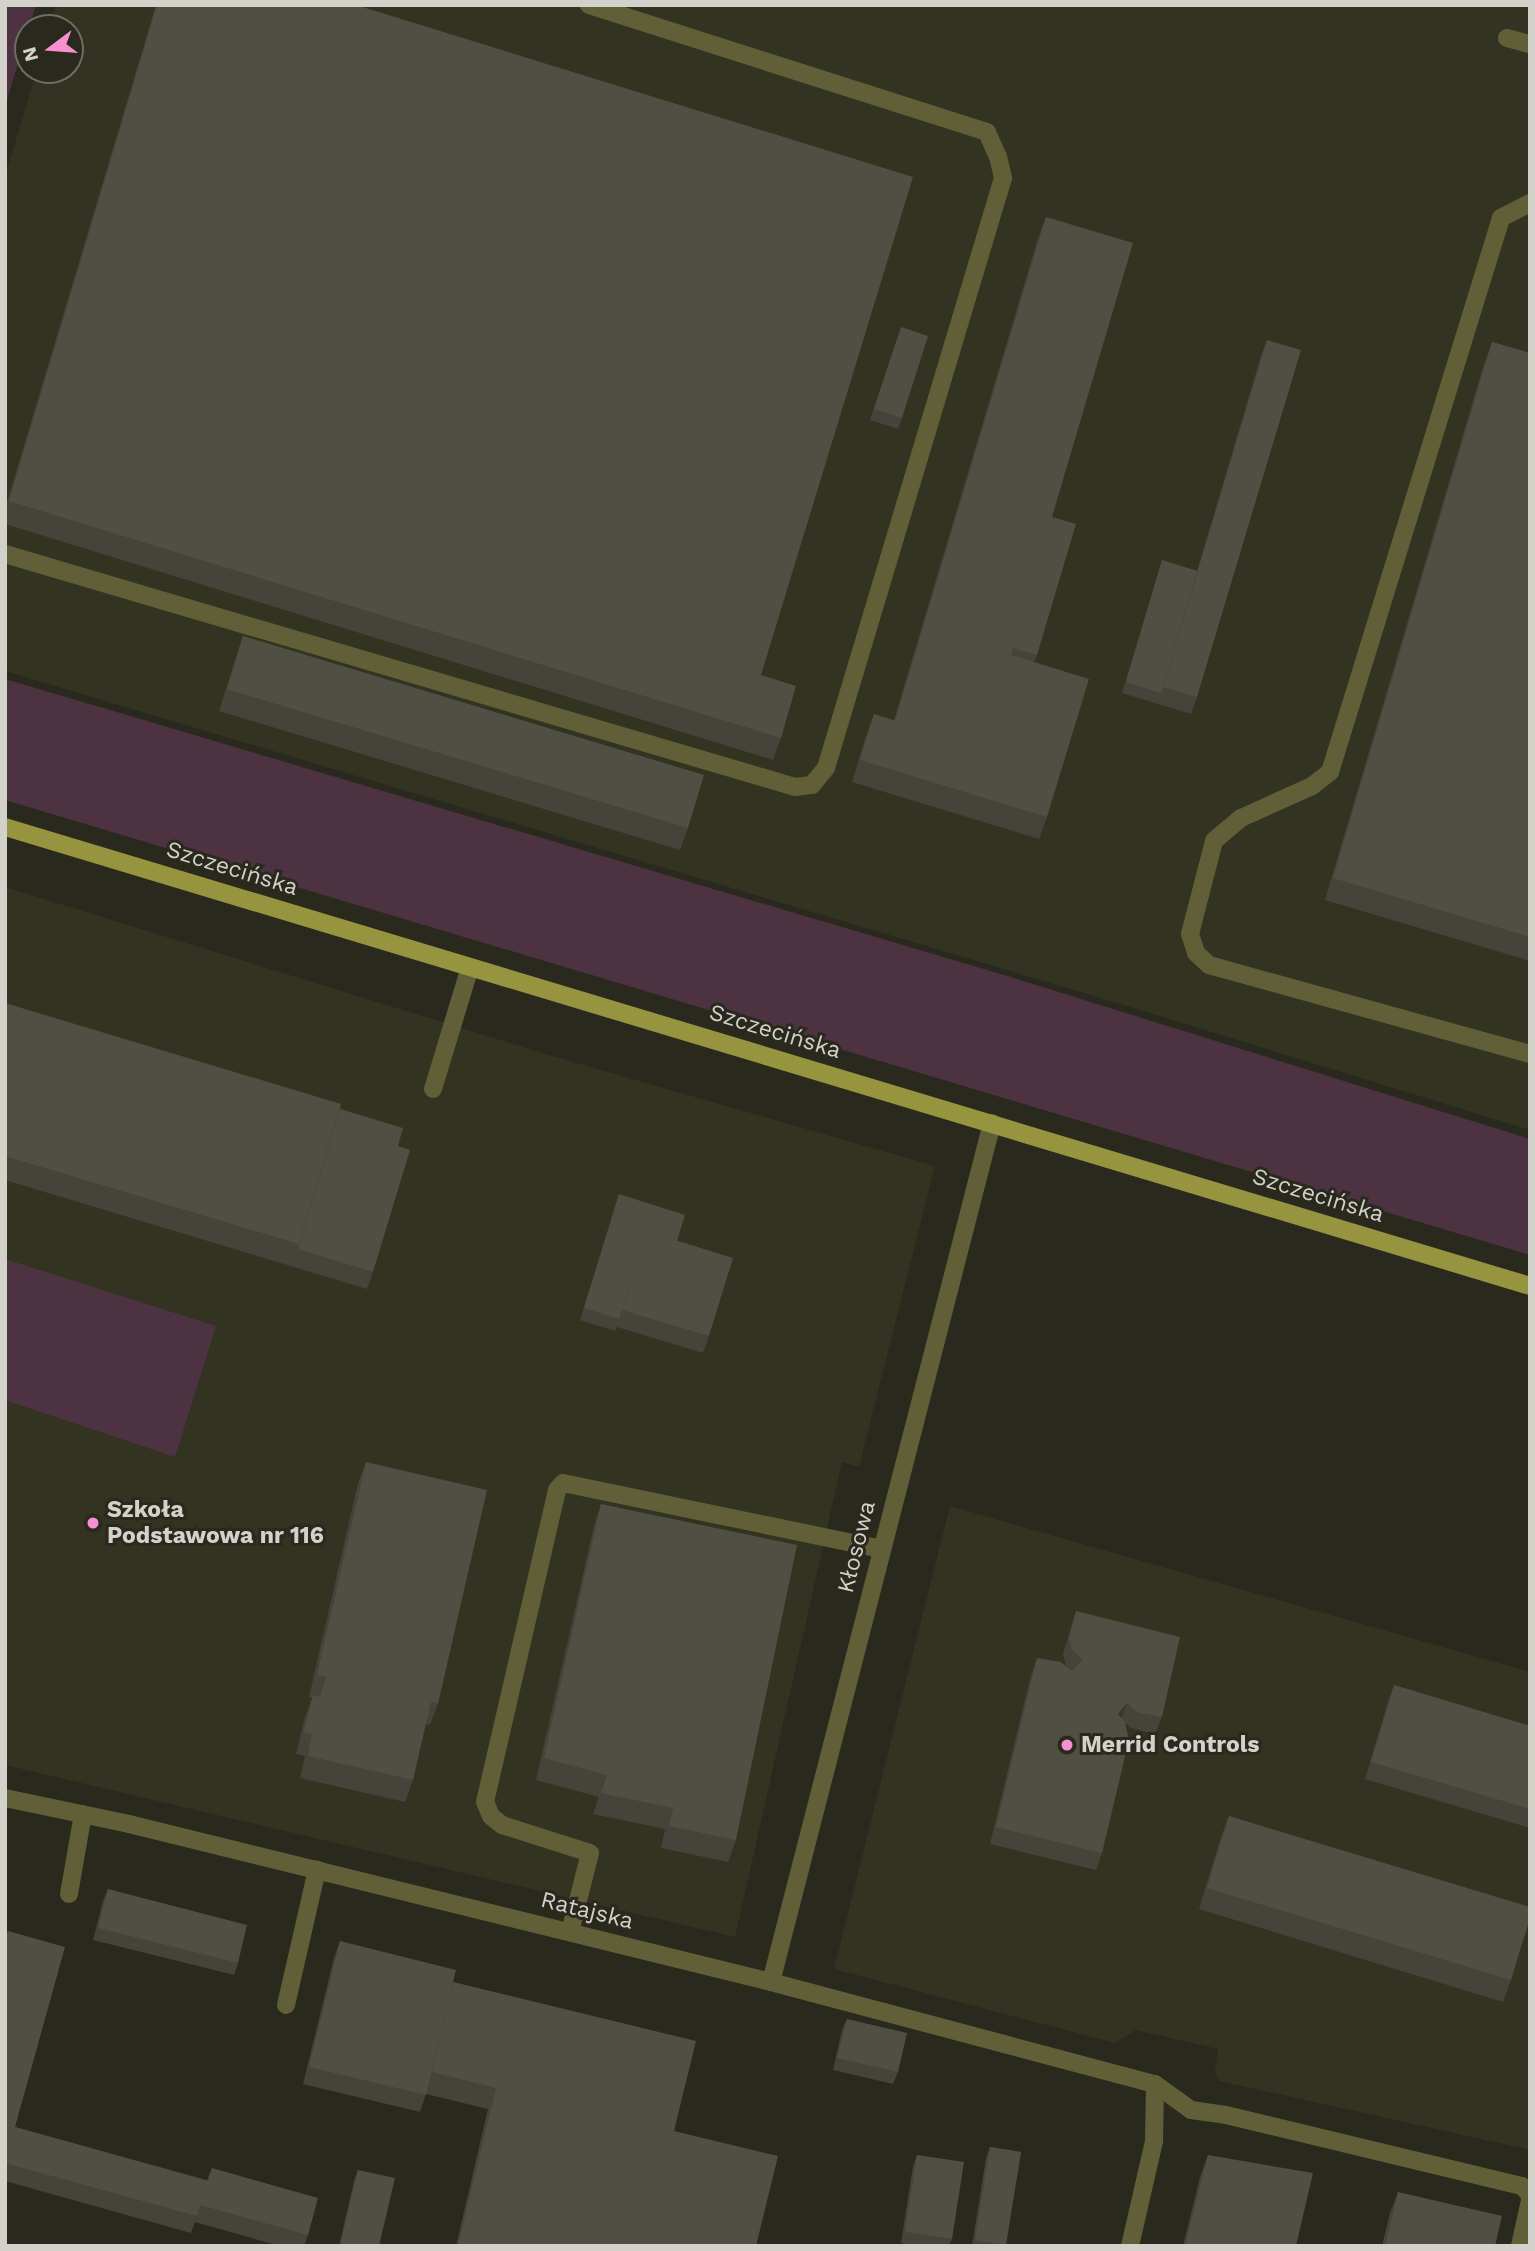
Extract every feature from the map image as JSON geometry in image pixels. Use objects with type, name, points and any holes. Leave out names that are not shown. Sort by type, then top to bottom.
[{"type":"main road","name":"Szczecińska","points":[[5,827],[1530,1286]]},
{"type":"street","points":[[5,554],[795,787],[812,785],[826,768],[1000,191],[1003,178],[998,157],[987,132],[589,5]]},
{"type":"street","points":[[1507,38],[1530,44]]},
{"type":"street","points":[[1530,202],[1502,218],[1330,772],[1312,786],[1241,818],[1214,841],[1190,934],[1196,953],[1209,965],[1530,1054]]},
{"type":"street","points":[[433,1089],[470,967]]},
{"type":"street","name":"Kłosowa","points":[[771,1982],[992,1123]]},
{"type":"street","points":[[570,1932],[590,1853],[502,1825],[491,1816],[485,1802],[557,1490],[564,1483],[882,1549]]},
{"type":"street","name":"Ratajska","points":[[5,1798],[83,1814],[570,1932],[771,1982],[1155,2084]]},
{"type":"street","points":[[69,1894],[83,1814]]},
{"type":"street","points":[[286,2006],[317,1870]]},
{"type":"street","points":[[1155,2084],[1191,2110],[1226,2115],[1528,2190],[1520,2246]]},
{"type":"street","points":[[1130,2246],[1154,2141],[1155,2084]]},
{"type":"shaded area","points":[[5,5],[36,5],[33,14],[14,14],[14,77],[5,106]]},
{"type":"shaded area","points":[[56,5],[1530,5],[1530,1130],[1114,1002],[5,671],[5,176],[33,84],[84,84],[84,14],[53,14]]},
{"type":"shaded area","points":[[5,679],[1004,975],[1530,1139],[1530,1255],[5,800]]},
{"type":"shaded area","points":[[5,887],[542,1053],[935,1166],[859,1467],[842,1462],[735,1937],[5,1765]]},
{"type":"shaded area","points":[[5,1259],[216,1326],[175,1457],[5,1400]]},
{"type":"shaded area","points":[[950,1506],[1530,1672],[1530,2150],[1219,2081],[1215,2071],[1218,2049],[1136,2030],[1115,2043],[834,1969]]},
{"type":"building","points":[[157,5],[356,5],[913,177],[761,675],[796,686],[781,738],[9,501]]},
{"type":"building","points":[[1046,217],[1133,243],[1052,517],[1076,524],[1037,655],[1013,648],[1011,655],[1089,679],[1047,817],[860,760],[874,714],[895,721]]},
{"type":"building","points":[[901,327],[928,336],[902,418],[874,409]]},
{"type":"building","points":[[1267,340],[1301,350],[1197,697],[1163,687]]},
{"type":"building","points":[[1492,342],[1530,353],[1530,937],[1333,878]]},
{"type":"building","points":[[1162,560],[1197,571],[1161,693],[1126,682]]},
{"type":"building","points":[[243,636],[704,775],[688,828],[227,689]]},
{"type":"building","points":[[5,1003],[341,1104],[299,1244],[5,1156]]},
{"type":"building","points":[[340,1109],[403,1128],[398,1146],[410,1150],[373,1272],[298,1249]]},
{"type":"building","points":[[619,1194],[685,1215],[677,1241],[646,1231],[619,1319],[584,1308]]},
{"type":"building","points":[[646,1231],[733,1258],[709,1336],[622,1310]]},
{"type":"building","points":[[366,1462],[487,1490],[438,1704],[431,1702],[413,1780],[308,1756],[312,1734],[304,1732],[313,1695],[320,1697],[326,1677],[317,1675]]},
{"type":"building","points":[[601,1504],[797,1545],[736,1840],[669,1826],[673,1808],[601,1793],[607,1775],[544,1758]]},
{"type":"building","name":"Merrid Controls","points":[[1076,1611],[1180,1637],[1162,1717],[1137,1712],[1127,1703],[1118,1714],[1125,1722],[1129,1740],[1102,1853],[996,1827],[1037,1658],[1061,1662],[1072,1671],[1083,1660],[1072,1650],[1069,1637]]},
{"type":"building","points":[[1394,1685],[1530,1726],[1530,1809],[1371,1762]]},
{"type":"building","points":[[1229,1816],[1530,1907],[1530,1918],[1511,1980],[1207,1888]]},
{"type":"building","points":[[108,1889],[247,1925],[238,1963],[98,1928]]},
{"type":"building","points":[[8,1931],[65,1947],[15,2127],[208,2181],[212,2168],[318,2198],[308,2235],[200,2205],[197,2216],[5,2163],[5,1941]]},
{"type":"building","points":[[340,1941],[456,1970],[426,2095],[309,2067]]},
{"type":"building","points":[[453,1982],[696,2041],[674,2131],[778,2156],[756,2246],[458,2246],[496,2088],[432,2072]]},
{"type":"building","points":[[847,2019],[907,2033],[898,2072],[837,2058]]},
{"type":"building","points":[[990,2147],[1021,2152],[1006,2245],[975,2240]]},
{"type":"building","points":[[917,2155],[964,2162],[952,2239],[905,2232]]},
{"type":"building","points":[[1208,2155],[1313,2173],[1296,2246],[1185,2246]]},
{"type":"building","points":[[358,2170],[395,2178],[379,2246],[340,2246]]},
{"type":"building","points":[[1398,2192],[1502,2216],[1495,2246],[1385,2246]]},
{"type":"place","name":"Szkoła Podstawowa nr 116","points":[[93,1523]]},
{"type":"place","name":"Merrid Controls","points":[[1067,1745]]}]
